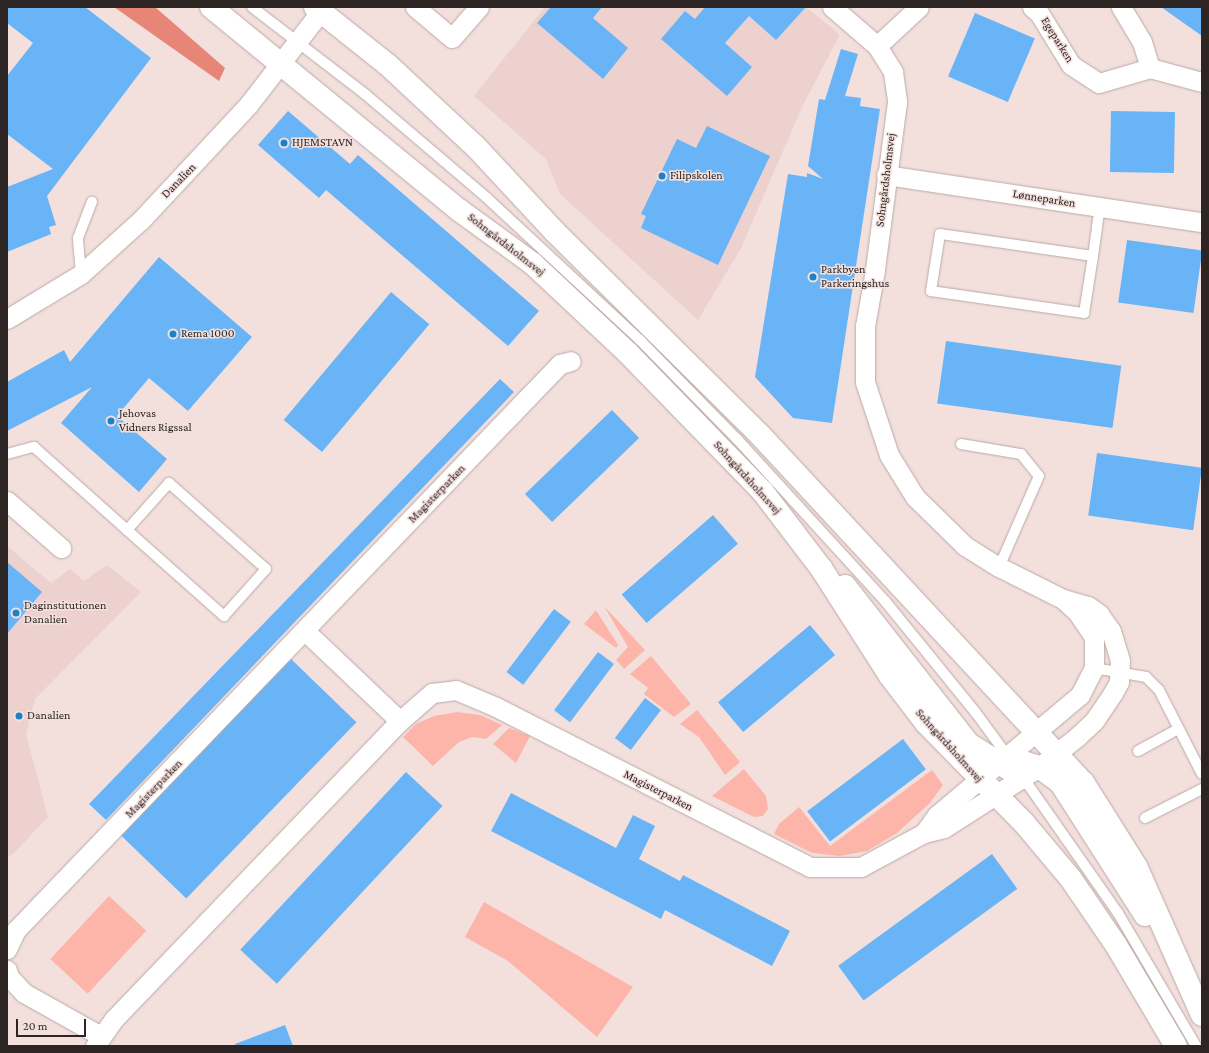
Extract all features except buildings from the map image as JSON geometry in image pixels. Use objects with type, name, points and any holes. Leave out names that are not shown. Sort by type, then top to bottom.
[{"type":"street","name":"Sohngårdsholmsvej","points":[[211,7],[460,210],[533,264],[714,441],[791,527],[890,676],[941,741],[1044,846],[1094,911],[1176,1046]]},
{"type":"street","points":[[415,7],[452,38],[479,7]]},
{"type":"street","name":"Sohngårdsholmsvej","points":[[832,7],[877,46],[892,72],[897,102],[886,175],[876,270],[865,326],[864,382],[873,414],[889,454],[915,497],[965,546],[999,567],[1063,599],[1088,606],[1106,622],[1117,647],[1121,673]]},
{"type":"street","points":[[877,46],[919,7]]},
{"type":"street","name":"Egeparken","points":[[1032,7],[1040,13],[1071,65],[1099,83],[1150,68]]},
{"type":"street","points":[[1121,7],[1142,42],[1150,68],[1202,82]]},
{"type":"street","name":"Danalien","points":[[7,319],[81,274],[187,175],[280,64],[297,42],[318,9]]},
{"type":"street","points":[[318,9],[388,65],[476,147],[555,232],[761,436],[952,644],[1038,732],[1097,800],[1136,866],[1164,924],[1198,1008]]},
{"type":"street","name":"Lønneparken","points":[[886,175],[1202,222]]},
{"type":"street","name":"Magisterparken","points":[[7,949],[16,930],[560,364],[571,361]]},
{"type":"street","points":[[7,501],[61,548]]},
{"type":"street","points":[[791,527],[858,601],[969,744],[1031,772],[1060,782],[1122,876],[1198,1008]]},
{"type":"street","name":"Sohngårdsholmsvej","points":[[1003,760],[1080,695],[1094,668],[1094,637],[1077,612],[1063,599]]},
{"type":"street","points":[[305,631],[400,721]]},
{"type":"street","points":[[1056,753],[1101,712],[1121,673]]},
{"type":"street","name":"Magisterparken","points":[[7,970],[9,977],[24,993],[98,1041],[400,721],[432,693],[456,690],[496,707],[810,867],[861,867],[924,833],[944,828],[1031,772],[1056,753]]},
{"type":"street","name":"Magisterparken","points":[[924,833],[937,815],[1003,760]]},
{"type":"lane","points":[[252,7],[365,94],[487,198],[640,340],[747,449],[885,601],[976,713],[1003,760]]},
{"type":"lane","points":[[81,274],[78,238],[92,202]]},
{"type":"lane","points":[[1093,256],[940,234],[931,291],[1084,313],[1093,256],[1100,208]]},
{"type":"lane","points":[[961,444],[1021,454],[1040,476],[999,567]]},
{"type":"lane","points":[[7,454],[34,447],[127,530],[224,616],[266,569],[169,483],[127,530]]},
{"type":"lane","points":[[1094,668],[1146,677],[1160,690],[1178,729],[1202,774]]},
{"type":"lane","points":[[1138,751],[1178,729]]},
{"type":"lane","points":[[1031,772],[1118,913],[1196,1046]]},
{"type":"lane","points":[[1145,818],[1202,789]]},
{"type":"shaded area","points":[[114,7],[155,7],[225,68],[219,81]]},
{"type":"shaded area","name":"Filipskolen","points":[[545,7],[806,7],[837,32],[839,36],[803,105],[741,248],[698,320],[560,194],[546,159],[474,96]]},
{"type":"shaded area","name":"Danalien","points":[[7,546],[51,583],[70,569],[84,581],[107,565],[141,592],[35,699],[26,734],[48,817],[12,855],[7,856]]},
{"type":"shaded area","points":[[604,606],[645,650],[624,669],[616,660],[628,647]]},
{"type":"shaded area","points":[[596,610],[618,645],[616,648],[584,624]]},
{"type":"shaded area","points":[[651,656],[691,704],[674,717],[644,694],[648,688],[630,674]]},
{"type":"shaded area","points":[[697,710],[740,762],[725,775],[699,737],[680,724]]},
{"type":"shaded area","points":[[457,712],[480,715],[502,725],[486,739],[472,737],[459,742],[433,766],[403,737],[416,724],[434,716]]},
{"type":"shaded area","points":[[509,728],[530,736],[516,763],[493,744]]},
{"type":"shaded area","points":[[744,769],[766,796],[768,809],[763,816],[754,817],[712,796]]},
{"type":"shaded area","points":[[932,770],[943,785],[930,803],[897,833],[867,851],[840,856],[812,853],[774,834],[779,824],[799,807],[830,846]]},
{"type":"shaded area","points":[[109,896],[146,931],[88,994],[50,959]]},
{"type":"shaded area","points":[[484,902],[633,987],[597,1037],[508,961],[465,937]]},
{"type":"place","name":"HJEMSTAVN","points":[[284,143]]},
{"type":"place","name":"Filipskolen","points":[[662,176]]},
{"type":"place","name":"Parkbyen Parkeringshus","points":[[813,277]]},
{"type":"place","name":"Rema 1000","points":[[173,334]]},
{"type":"place","name":"Jehovas Vidners Rigssal","points":[[111,421]]},
{"type":"place","name":"Daginstitutionen Danalien","points":[[16,613]]},
{"type":"place","name":"Danalien","points":[[19,716]]}]
